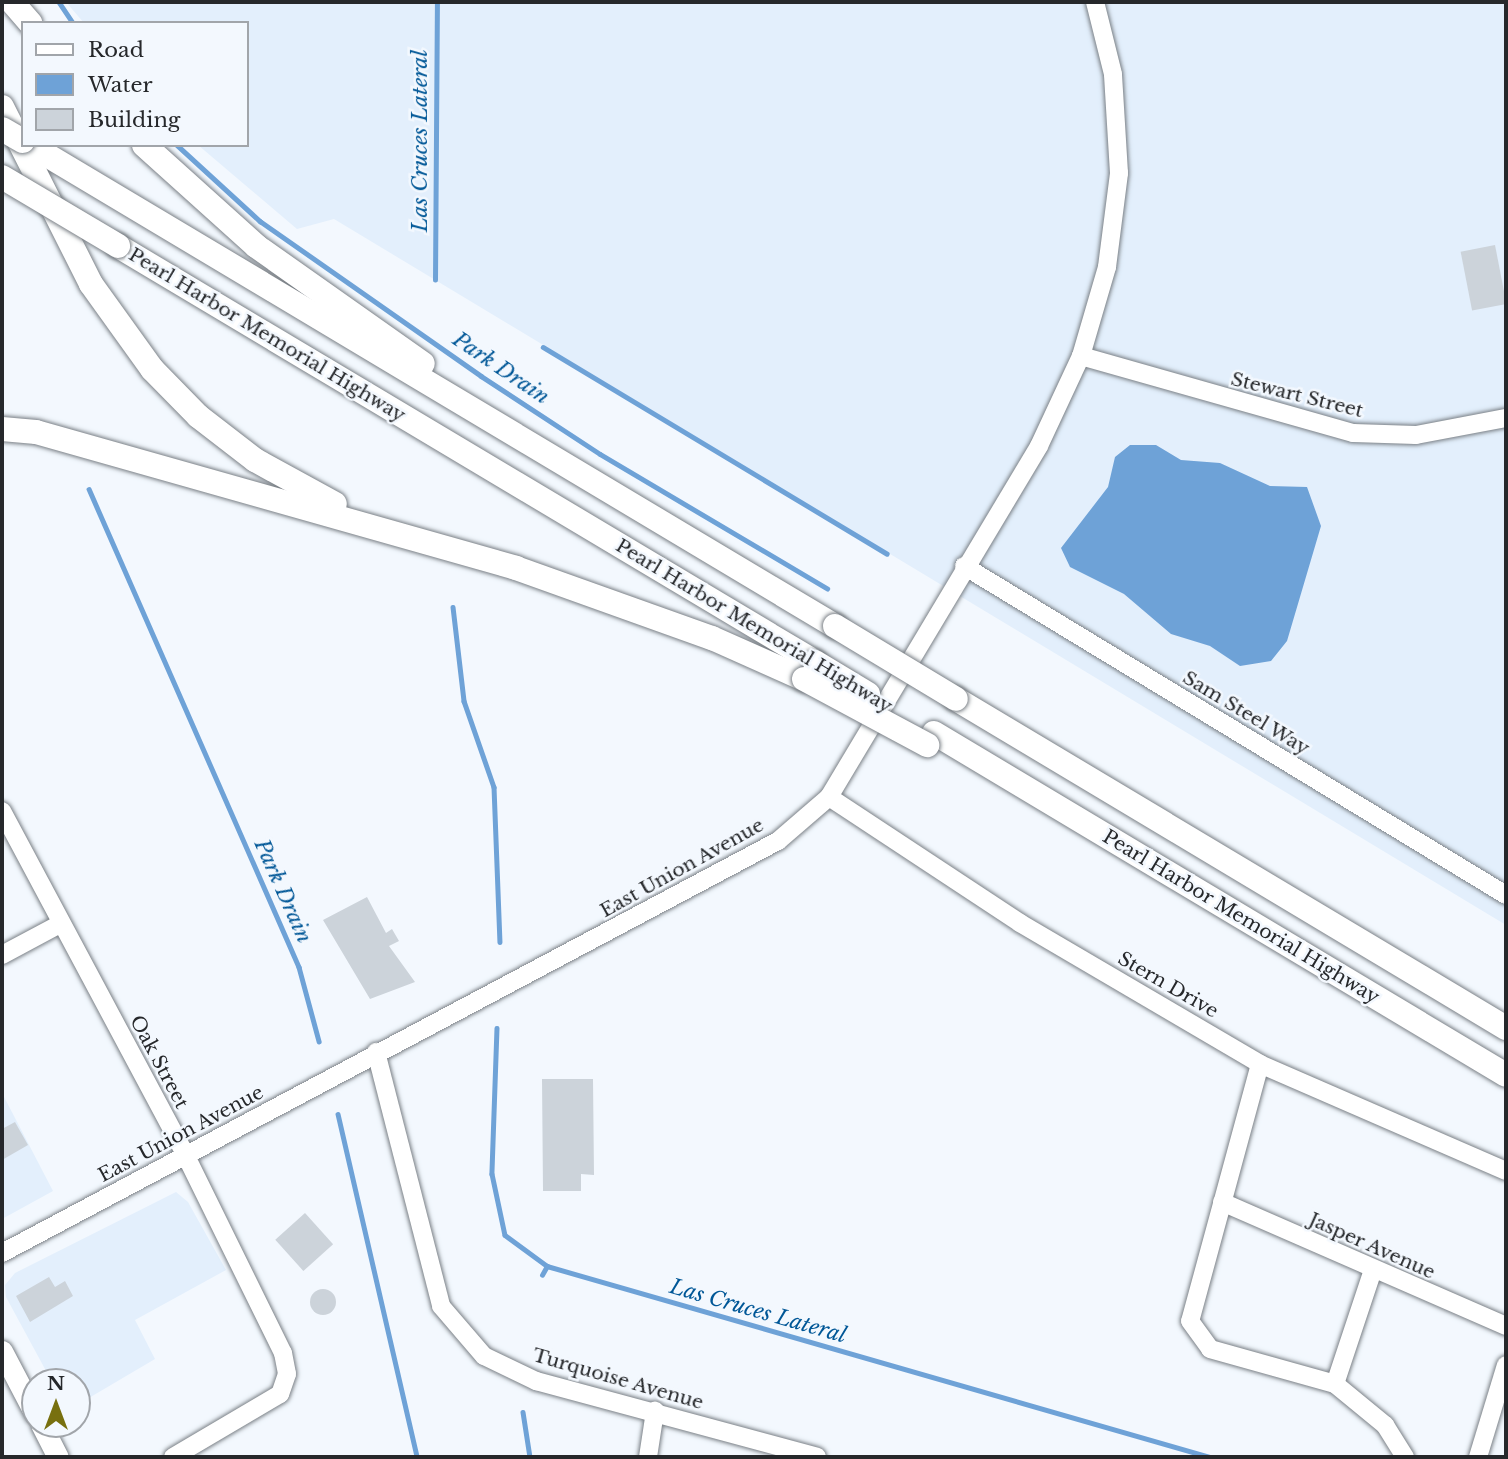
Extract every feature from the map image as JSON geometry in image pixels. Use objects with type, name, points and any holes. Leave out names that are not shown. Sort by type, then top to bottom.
[{"type":"highway","points":[[12,2],[28,21]]},
{"type":"highway","points":[[2,107],[21,143]]},
{"type":"highway","points":[[2,129],[21,140]]},
{"type":"highway","points":[[23,147],[109,312],[198,416],[255,460],[323,499],[809,670]]},
{"type":"highway","name":"Pearl Harbor Memorial Highway","points":[[33,147],[1506,1028]]},
{"type":"highway","points":[[146,147],[286,269],[613,495]]},
{"type":"highway","name":"Pearl Harbor Memorial Highway","points":[[2,177],[809,670],[1260,929],[1506,1075]]},
{"type":"highway","points":[[2,429],[36,432],[491,560]]},
{"type":"main road","points":[[2,1351],[21,1387]]},
{"type":"main road","points":[[48,1438],[58,1457]]},
{"type":"street","name":"East Union Avenue","points":[[2,1254],[376,1052],[778,841],[829,797],[964,566],[1039,446],[1082,356],[1107,268],[1118,184],[1112,74],[1096,2]]},
{"type":"street","name":"Stewart Street","points":[[1082,356],[1353,433],[1416,435],[1506,418]]},
{"type":"street","name":"Sam Steel Way","points":[[964,566],[1506,895]]},
{"type":"street","name":"Stern Drive","points":[[829,797],[1020,923],[1260,1063],[1506,1171]]},
{"type":"street","name":"Oak Street","points":[[2,811],[275,1329],[287,1374],[280,1394],[256,1411],[173,1457]]},
{"type":"street","points":[[2,955],[60,924]]},
{"type":"street","name":"Turquoise Avenue","points":[[376,1052],[441,1306],[456,1329],[484,1356],[510,1370],[815,1457]]},
{"type":"street","points":[[1260,1063],[1189,1321],[1210,1349],[1335,1384],[1385,1425],[1405,1457]]},
{"type":"street","name":"Jasper Avenue","points":[[1223,1202],[1506,1326]]},
{"type":"street","points":[[1335,1384],[1373,1270]]},
{"type":"street","points":[[1478,1457],[1506,1365]]},
{"type":"street","points":[[648,1457],[655,1411]]},
{"type":"shaded area","points":[[66,2],[1506,2],[1506,925],[334,219],[297,229],[200,147],[248,147],[248,21],[82,21]]},
{"type":"shaded area","points":[[2,1093],[53,1191],[2,1219]]},
{"type":"shaded area","points":[[176,1192],[188,1202],[226,1270],[135,1320],[155,1359],[91,1397],[91,1368],[44,1368],[6,1297],[5,1285],[15,1273]]},
{"type":"water","points":[[1130,445],[1156,445],[1181,460],[1220,463],[1270,486],[1307,487],[1321,526],[1287,641],[1271,661],[1240,666],[1210,646],[1171,634],[1124,594],[1070,567],[1061,548],[1108,487],[1115,457]]},
{"type":"building","points":[[1495,245],[1506,304],[1472,311],[1461,252]]},
{"type":"building","points":[[367,897],[386,933],[392,929],[399,941],[389,946],[415,982],[370,999],[323,920]]},
{"type":"building","points":[[542,1079],[593,1079],[594,1175],[581,1174],[581,1191],[543,1191]]},
{"type":"building","points":[[15,1122],[28,1145],[2,1160],[2,1129]]},
{"type":"building","points":[[305,1213],[333,1244],[303,1271],[275,1240]]},
{"type":"building","points":[[49,1277],[55,1287],[65,1281],[73,1296],[30,1322],[16,1296]]},
{"type":"building","points":[[323,1289],[332,1293],[336,1302],[332,1311],[323,1315],[314,1311],[310,1302],[314,1293]]},
{"type":"waterway","name":"Park Drain","points":[[59,2],[72,21]]},
{"type":"waterway","name":"Las Cruces Lateral","points":[[435,280],[437,2]]},
{"type":"waterway","name":"Park Drain","points":[[179,147],[260,221],[481,376],[600,454],[827,588]]},
{"type":"waterway","points":[[543,347],[887,554]]},
{"type":"waterway","name":"Park Drain","points":[[89,489],[299,967],[319,1041]]},
{"type":"waterway","name":"Las Cruces Lateral","points":[[453,607],[464,701],[494,787],[500,942]]},
{"type":"waterway","name":"Las Cruces Lateral","points":[[497,1028],[492,1174],[505,1235],[547,1266],[1210,1457]]},
{"type":"waterway","name":"Park Drain","points":[[338,1114],[417,1457]]},
{"type":"waterway","points":[[542,1275],[547,1266]]},
{"type":"waterway","points":[[523,1412],[530,1457]]}]
